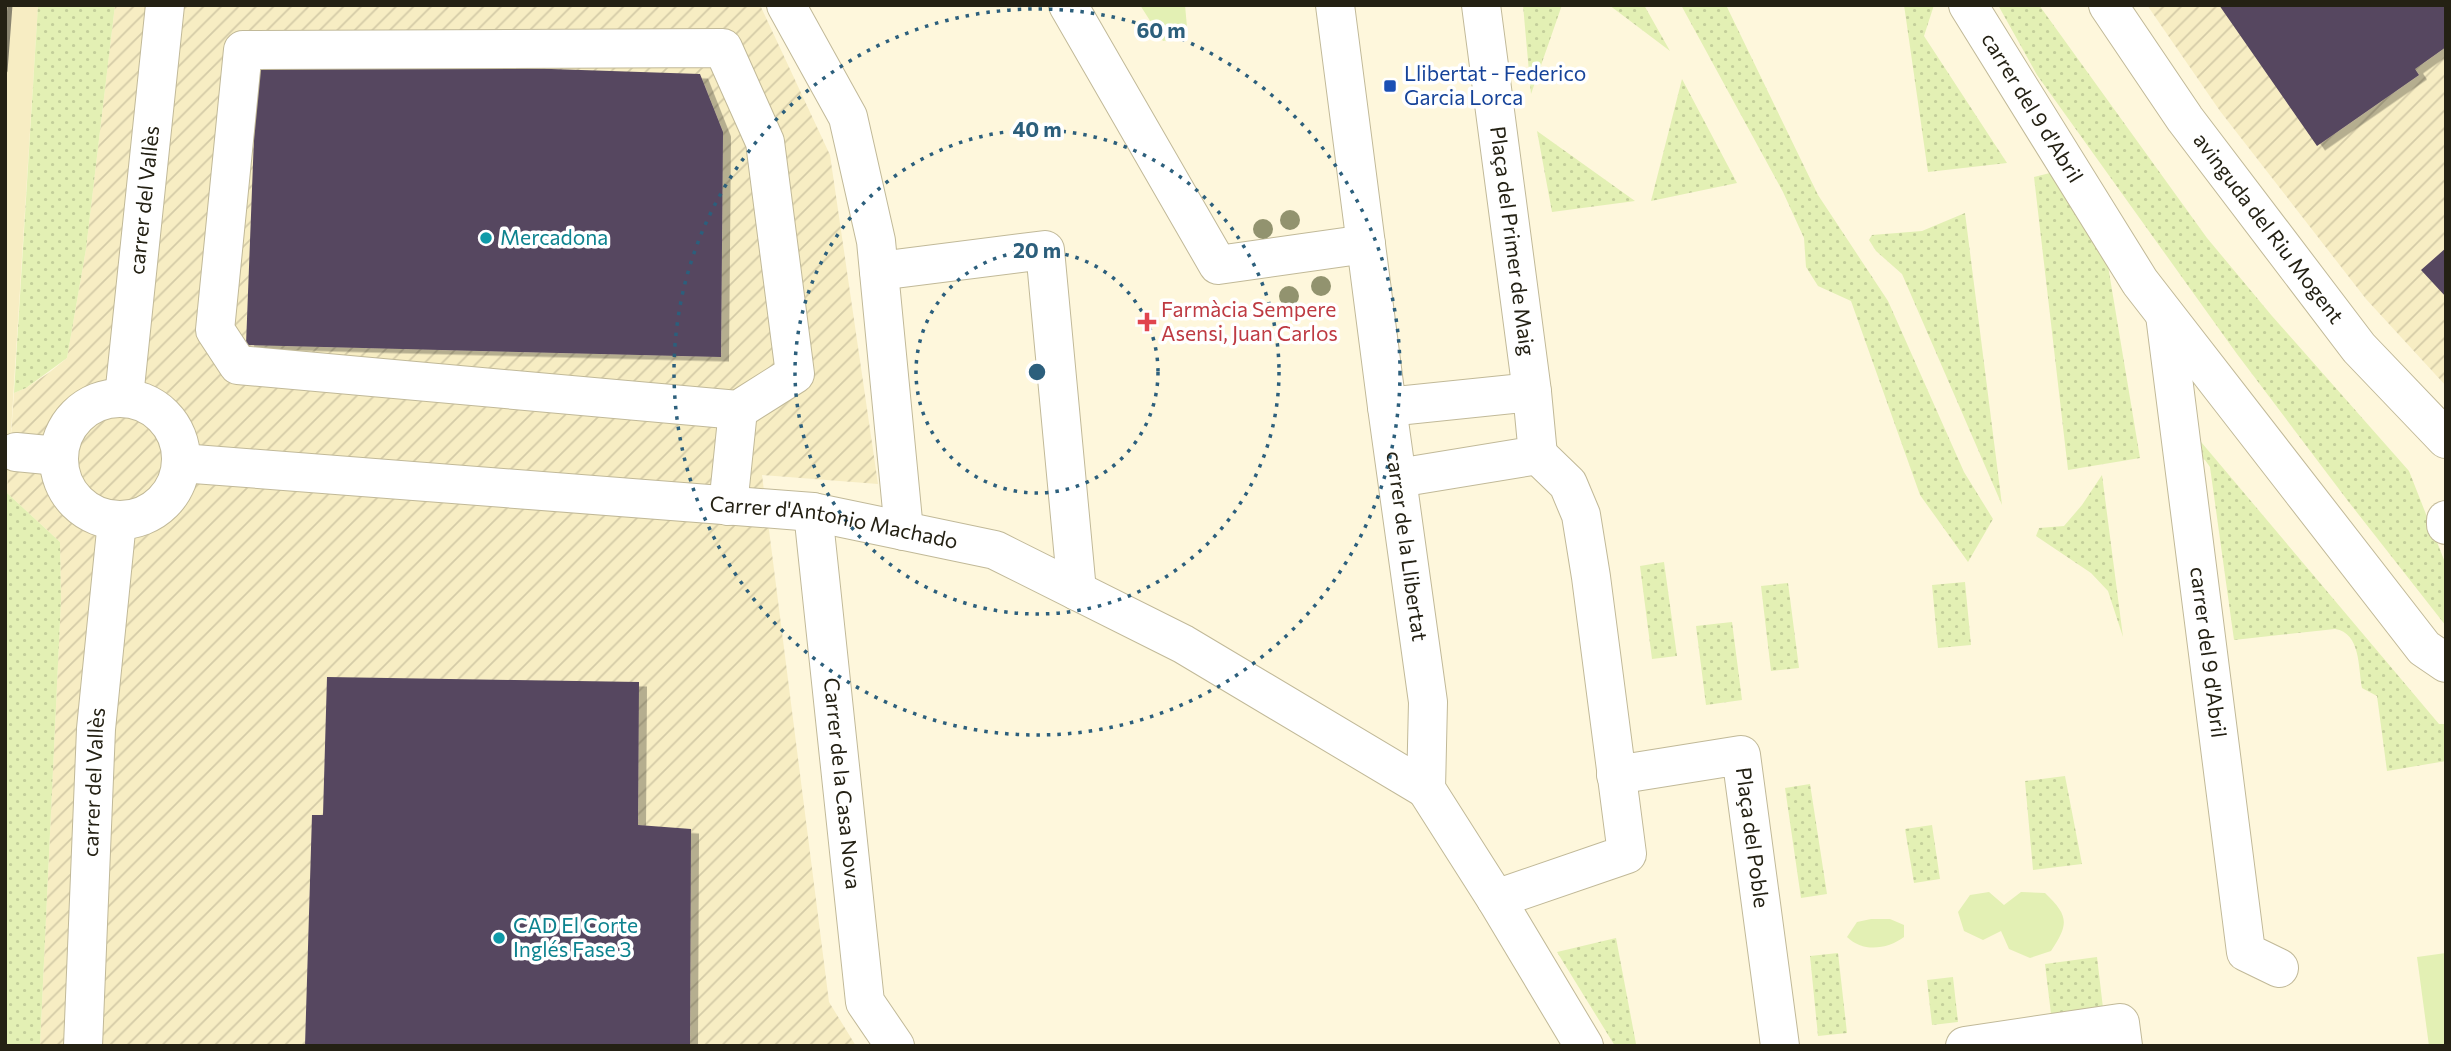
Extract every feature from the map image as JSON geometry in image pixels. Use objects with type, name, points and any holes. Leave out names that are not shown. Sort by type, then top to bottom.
[{"type":"street","name":"carrer del Vallès","points":[[124,397],[165,5]]},
{"type":"street","points":[[786,5],[848,117],[876,241],[904,531]]},
{"type":"street","points":[[1068,5],[1219,265],[1366,244]]},
{"type":"street","name":"carrer de la Llibertat","points":[[1335,5],[1428,702],[1426,789]]},
{"type":"street","name":"Plaça del Primer de Maig","points":[[1481,5],[1538,455]]},
{"type":"street","name":"carrer del 9 d'Abril","points":[[1968,5],[2140,282],[2424,648],[2446,663]]},
{"type":"street","name":"avinguda del Riu Mogent","points":[[2108,5],[2185,119],[2359,348],[2446,439]]},
{"type":"street","points":[[723,48],[765,142],[795,374],[738,410],[238,365],[215,330],[243,50],[723,48]]},
{"type":"street","points":[[879,271],[1045,250],[1077,591]]},
{"type":"street","name":"carrer del 9 d'Abril","points":[[2164,313],[2246,952],[2280,968]]},
{"type":"street","points":[[1387,407],[1532,392]]},
{"type":"street","points":[[124,397],[143,401],[159,411],[172,426],[180,444],[181,463],[177,481],[167,498],[153,511],[136,518],[117,521],[93,515],[74,500],[61,480],[58,456],[62,437],[72,419],[87,406],[104,398],[124,397]]},
{"type":"street","points":[[728,506],[738,410]]},
{"type":"street","points":[[16,452],[58,456]]},
{"type":"street","points":[[1398,478],[1538,455],[1568,484],[1581,516],[1627,855],[1496,899]]},
{"type":"street","name":"Carrer d'Antonio Machado","points":[[181,463],[813,512],[995,550],[1182,644],[1426,789]]},
{"type":"street","name":"Carrer de la Casa Nova","points":[[813,512],[865,1002],[895,1046]]},
{"type":"street","name":"carrer del Vallès","points":[[83,1046],[96,729],[117,521]]},
{"type":"street","name":"Plaça del Poble","points":[[1616,775],[1741,755],[1780,1046]]},
{"type":"street","points":[[1426,789],[1584,1046]]},
{"type":"street","points":[[1965,1046],[2120,1023],[2123,1046]]},
{"type":"shaded area","points":[[5,5],[38,5],[5,525]]},
{"type":"shaded area","points":[[115,5],[760,5],[830,155],[878,484],[762,475],[829,1002],[856,1046],[40,1046],[61,600],[60,542],[7,493],[14,393],[26,388],[67,358],[86,249]]},
{"type":"shaded area","points":[[2147,5],[2446,5],[2446,386],[2366,299],[2220,111]]},
{"type":"green space","points":[[38,5],[115,5],[86,249],[67,358],[26,388],[14,393]]},
{"type":"green space","points":[[1140,5],[1185,5],[1188,38],[1163,41]]},
{"type":"green space","points":[[1523,5],[1562,5],[1531,94]]},
{"type":"green space","points":[[1609,5],[1644,5],[1670,51]]},
{"type":"green space","points":[[1681,5],[1726,5],[1818,195],[1888,301],[1964,472],[1993,519],[1968,562],[1920,495],[1851,301],[1818,286],[1806,267],[1804,238],[1783,192]]},
{"type":"green space","points":[[1904,5],[1934,5],[1924,36],[2007,163],[1928,172]]},
{"type":"green space","points":[[1998,5],[2039,5],[2207,238],[2409,471],[2446,565],[2446,626],[2237,354],[2037,75]]},
{"type":"green space","points":[[1682,79],[1737,183],[1651,201]]},
{"type":"green space","points":[[1537,131],[1635,201],[1552,212]]},
{"type":"green space","points":[[2050,173],[2107,260],[2140,458],[2068,470],[2034,177]]},
{"type":"green space","points":[[1965,213],[2002,505],[1902,274],[1876,251],[1869,240],[1872,235],[1922,231]]},
{"type":"green space","points":[[2196,436],[2439,724],[2446,724],[2446,761],[2387,771],[2377,696],[2362,688],[2357,652],[2350,637],[2343,632],[2335,629],[2234,640],[2210,467],[2200,458]]},
{"type":"green space","points":[[2102,475],[2123,637],[2108,591],[2091,573],[2036,536],[2039,528],[2064,526]]},
{"type":"green space","points":[[7,493],[60,542],[61,600],[40,1046],[5,1046]]},
{"type":"green space","points":[[1664,562],[1677,656],[1652,659],[1640,566]]},
{"type":"green space","points":[[1965,582],[1971,645],[1938,648],[1932,585]]},
{"type":"green space","points":[[1788,583],[1799,668],[1771,671],[1761,586]]},
{"type":"green space","points":[[1732,622],[1742,700],[1706,705],[1696,626]]},
{"type":"green space","points":[[2065,776],[2082,864],[2033,870],[2025,781]]},
{"type":"green space","points":[[1810,784],[1827,894],[1801,898],[1785,788]]},
{"type":"green space","points":[[1932,825],[1940,879],[1914,883],[1905,829]]},
{"type":"green space","points":[[1989,892],[2004,905],[2021,892],[2045,893],[2059,908],[2064,920],[2061,934],[2051,951],[2030,958],[2009,949],[2001,931],[1983,940],[1964,931],[1958,912],[1970,895]]},
{"type":"green space","points":[[1890,919],[1904,925],[1904,937],[1876,948],[1860,945],[1847,937],[1857,922]]},
{"type":"green space","points":[[1616,938],[1636,1044],[1640,1046],[1615,1046],[1557,952]]},
{"type":"green space","points":[[1838,953],[1847,1033],[1818,1036],[1810,956]]},
{"type":"green space","points":[[2446,953],[2446,1046],[2429,1046],[2417,957]]},
{"type":"green space","points":[[2097,957],[2103,1008],[2051,1014],[2045,964]]},
{"type":"green space","points":[[1953,977],[1958,1022],[1932,1025],[1927,980]]},
{"type":"building","points":[[2219,5],[2446,5],[2446,47],[2415,69],[2419,75],[2317,146]]},
{"type":"building","name":"Mercadona","points":[[257,59],[700,74],[723,132],[721,357],[246,345]]},
{"type":"building","points":[[2446,248],[2446,297],[2421,270]]},
{"type":"building","name":"CAD El Corte Inglés Fase 3","points":[[327,677],[639,682],[638,825],[691,829],[690,1046],[305,1046],[312,815],[323,815]]},
{"type":"railway","points":[[5,71],[10,5]]},
{"type":"place","name":"Llibertat - Federico Garcia Lorca","points":[[1390,86]]},
{"type":"place","name":"Mercadona","points":[[486,238]]},
{"type":"place","name":"Farmàcia Sempere Asensi, Juan Carlos","points":[[1147,322]]},
{"type":"place","name":"CAD El Corte Inglés Fase 3","points":[[499,938]]}]
